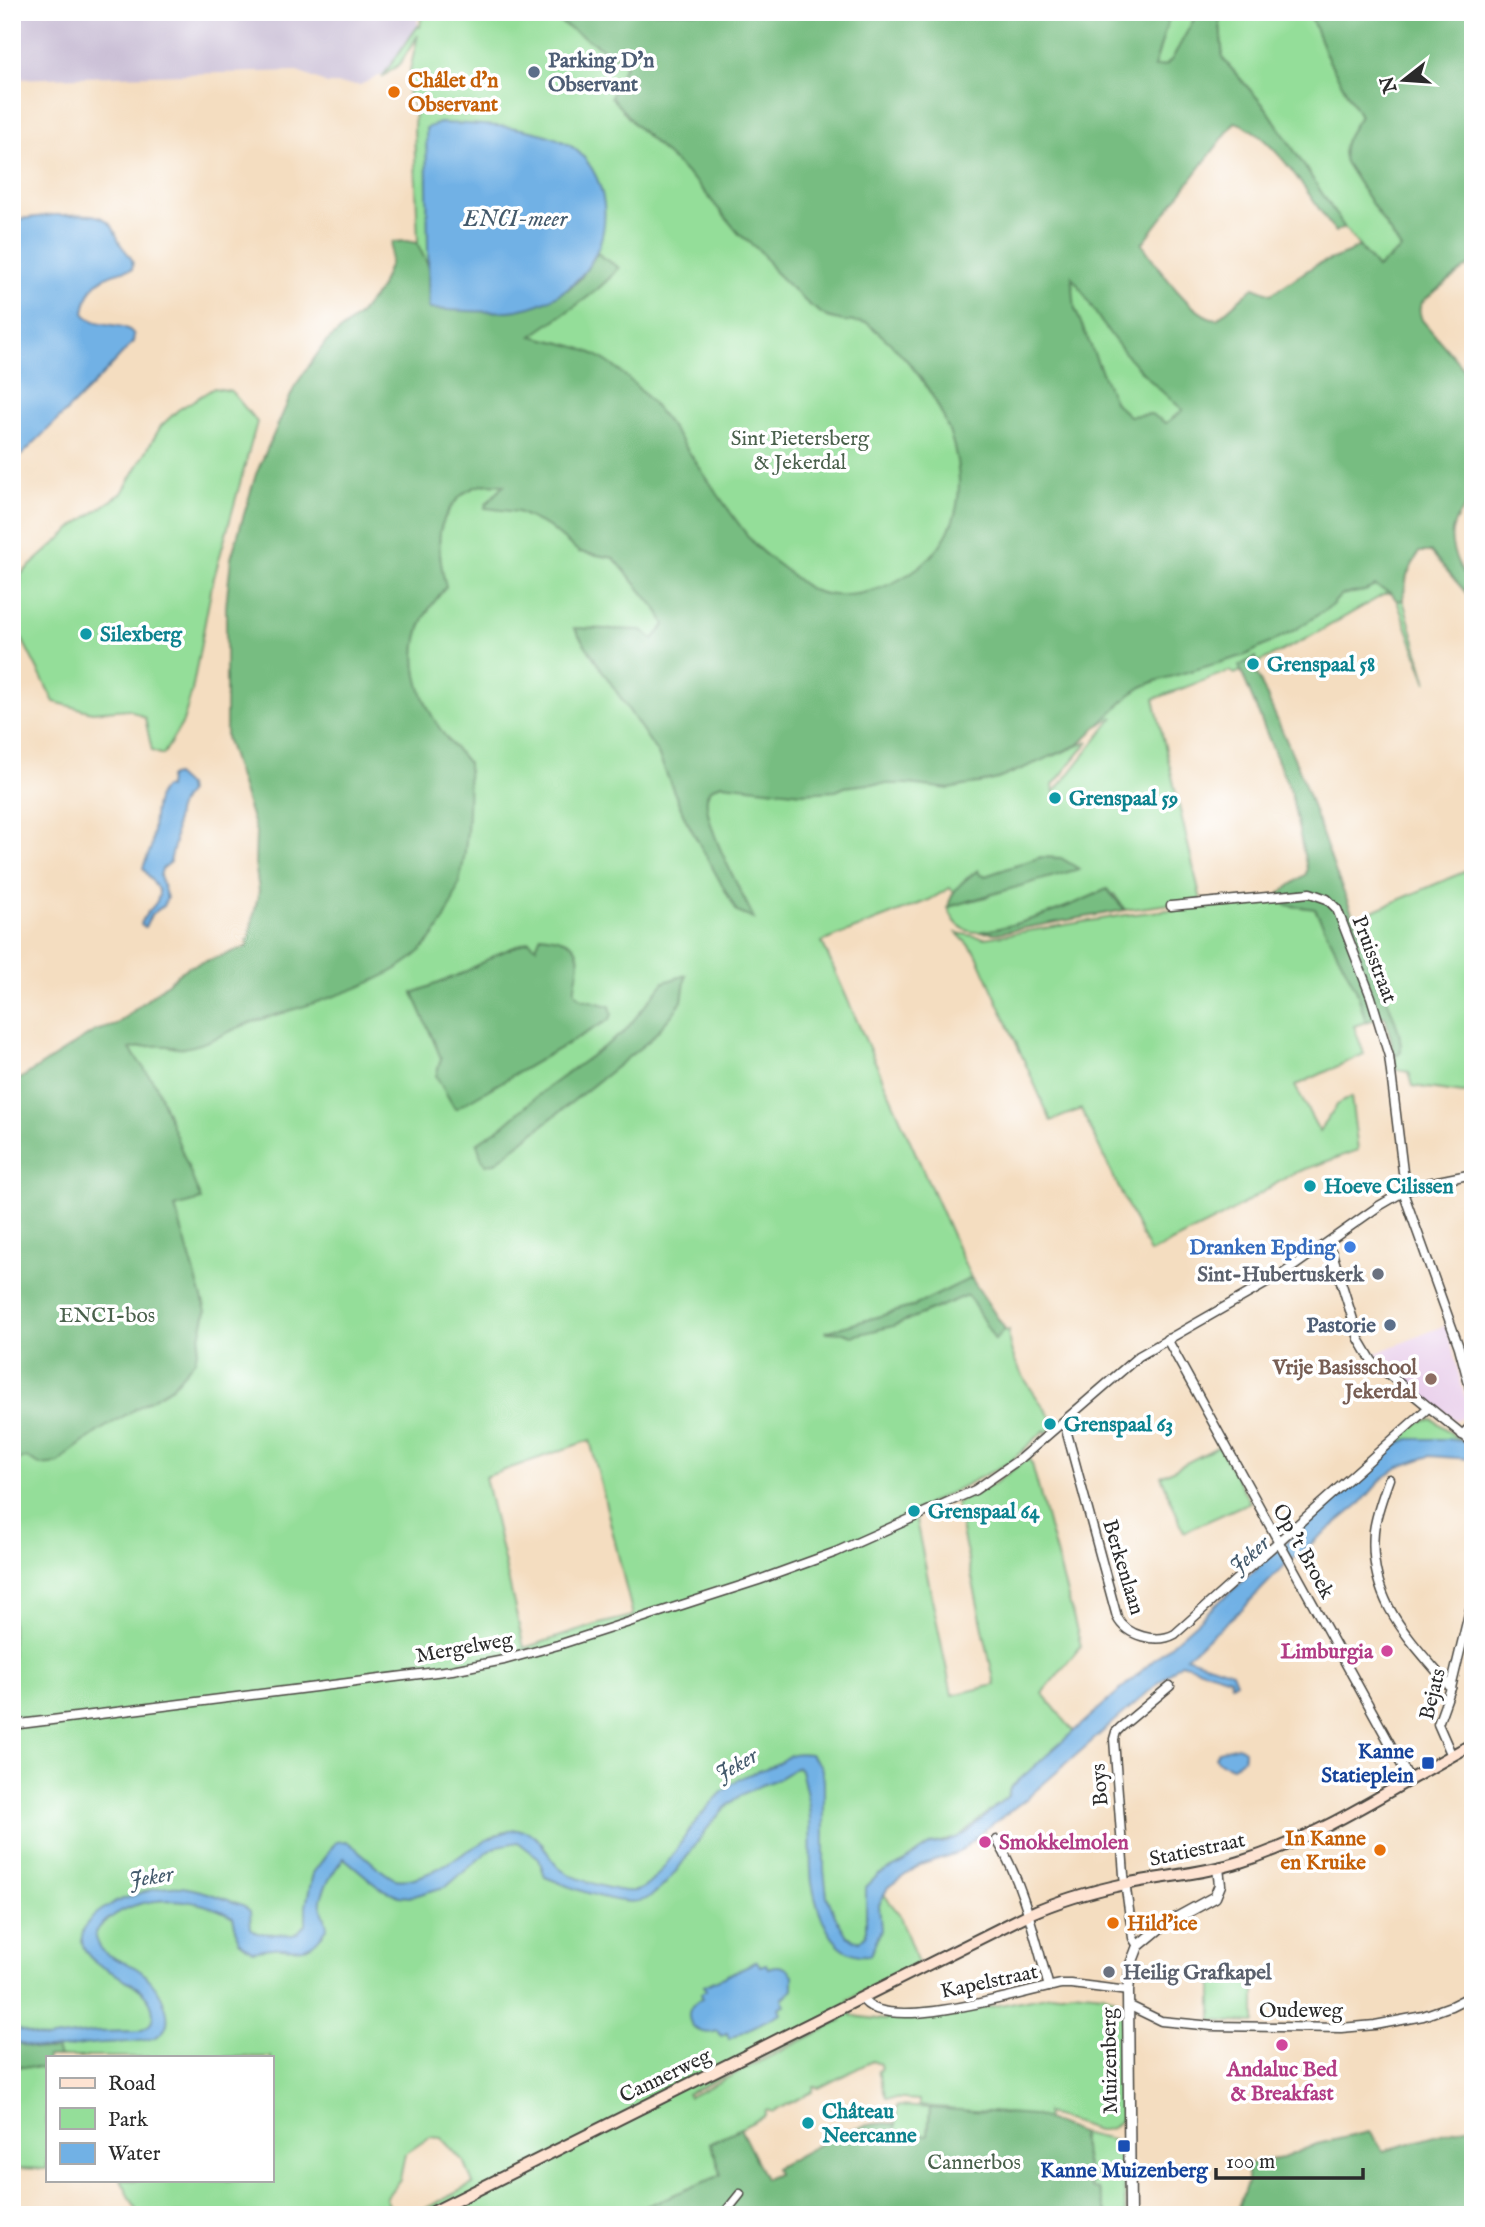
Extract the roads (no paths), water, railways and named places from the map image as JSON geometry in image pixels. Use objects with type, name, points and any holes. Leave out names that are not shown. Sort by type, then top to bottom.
[{"type":"main road","name":"Statiestraat","points":[[919,1970],[1029,1914],[1064,1900],[1125,1884],[1218,1868],[1318,1832],[1473,1744]]},
{"type":"main road","name":"Cannerweg","points":[[427,2215],[919,1970]]},
{"type":"street","name":"Pruisstraat","points":[[1171,906],[1303,893],[1318,894],[1337,909],[1371,996],[1389,1056],[1406,1191],[1459,1347],[1473,1399]]},
{"type":"street","name":"Mergelweg","points":[[12,1725],[452,1670],[504,1660],[759,1580],[836,1552],[954,1500],[990,1481],[1064,1422],[1139,1356],[1284,1273],[1379,1206],[1406,1191],[1429,1183],[1473,1174]]},
{"type":"street","points":[[1326,1244],[1332,1253],[1364,1349],[1381,1370],[1473,1443]]},
{"type":"street","name":"Op 't Broek","points":[[1167,1339],[1410,1780]]},
{"type":"street","name":"Berkenlaan","points":[[1064,1422],[1117,1617],[1130,1632],[1162,1639],[1175,1634],[1428,1408]]},
{"type":"street","points":[[1462,1435],[1473,1424]]},
{"type":"street","points":[[1388,1479],[1374,1531],[1376,1566],[1385,1605],[1451,1688]]},
{"type":"street","name":"Bejats","points":[[1452,1756],[1438,1724],[1451,1688],[1473,1597]]},
{"type":"street","name":"Boys","points":[[1138,1946],[1133,1938],[1125,1884],[1114,1739],[1116,1732],[1170,1686]]},
{"type":"street","points":[[997,1840],[1011,1864],[1029,1914],[1049,1987]]},
{"type":"street","points":[[1138,1946],[1162,1926],[1215,1898],[1220,1885],[1218,1868]]},
{"type":"street","name":"Muizenberg","points":[[1130,2215],[1128,1991],[1130,1964],[1138,1946]]},
{"type":"street","name":"Kapelstraat","points":[[862,1998],[867,2006],[880,2011],[932,2011],[981,2004],[1071,1984],[1128,1991]]},
{"type":"street","name":"Oudeweg","points":[[1128,2005],[1161,2021],[1249,2028],[1341,2028],[1423,2016],[1451,2006],[1473,1994]]},
{"type":"street","points":[[723,2215],[740,2194]]},
{"type":"water","name":"ENCI-meer","points":[[440,123],[537,132],[566,143],[587,161],[602,195],[604,225],[600,244],[591,262],[580,277],[565,290],[548,300],[509,311],[429,309],[426,128]]},
{"type":"water","points":[[53,215],[92,215],[105,220],[113,227],[131,259],[132,269],[105,277],[93,287],[84,313],[95,321],[124,327],[134,335],[133,342],[12,465],[12,220]]},
{"type":"water","points":[[175,775],[187,786],[188,793],[178,810],[170,863],[162,869],[160,876],[167,898],[163,906],[151,915],[145,927],[141,924],[157,901],[159,891],[143,868],[151,847],[157,799],[164,787],[168,788],[169,777]]},
{"type":"water","points":[[1409,1439],[1461,1441],[1473,1446],[1473,1456],[1469,1456],[1469,1459],[1430,1456],[1399,1467],[1382,1479],[1361,1503],[1285,1565],[1242,1609],[1186,1657],[1232,1672],[1236,1682],[1231,1684],[1230,1678],[1181,1663],[1026,1799],[960,1852],[920,1865],[888,1887],[879,1905],[881,1930],[870,1955],[857,1955],[846,1950],[836,1942],[823,1920],[812,1883],[809,1807],[801,1770],[797,1767],[733,1800],[708,1827],[669,1880],[648,1898],[638,1901],[597,1896],[545,1877],[539,1858],[518,1842],[498,1846],[486,1853],[447,1886],[411,1897],[399,1896],[380,1888],[344,1858],[329,1880],[321,1900],[327,1928],[312,1945],[296,1949],[252,1951],[239,1941],[233,1917],[216,1909],[179,1901],[142,1903],[125,1909],[95,1932],[100,1947],[105,1952],[136,1968],[154,1985],[165,2006],[167,2020],[164,2030],[147,2040],[56,2049],[35,2048],[12,2040],[12,2027],[45,2039],[96,2032],[139,2031],[150,2024],[152,2006],[147,1997],[132,1984],[94,1961],[83,1944],[82,1936],[86,1925],[95,1915],[122,1899],[155,1889],[189,1888],[243,1905],[250,1911],[251,1928],[257,1933],[293,1935],[306,1924],[306,1905],[313,1873],[336,1842],[346,1841],[390,1877],[412,1879],[429,1873],[482,1842],[515,1830],[533,1835],[565,1872],[610,1888],[639,1890],[661,1871],[697,1820],[729,1786],[744,1776],[772,1766],[795,1753],[810,1754],[821,1766],[824,1780],[824,1870],[827,1896],[847,1936],[859,1942],[866,1935],[866,1887],[878,1875],[931,1844],[947,1842],[964,1834],[1008,1796],[1010,1788],[1355,1481],[1397,1444]]},
{"type":"water","points":[[1238,1746],[1244,1750],[1244,1758],[1232,1767],[1219,1762],[1215,1757],[1218,1751]]},
{"type":"water","points":[[757,1961],[760,1966],[766,1964],[768,1968],[785,1968],[793,1975],[793,1989],[782,1999],[785,2005],[779,2008],[781,2013],[729,2039],[727,2033],[721,2036],[718,2031],[709,2033],[694,2028],[690,2022],[690,2009],[702,1998],[701,1993],[706,1990],[704,1986]]},
{"type":"place","name":"Parking D'n Observant","points":[[534,72]]},
{"type":"place","name":"Châlet d'n Observant","points":[[394,92]]},
{"type":"place","name":"Silexberg","points":[[86,634]]},
{"type":"place","name":"Grenspaal 58","points":[[1253,664]]},
{"type":"place","name":"Grenspaal 59","points":[[1055,798]]},
{"type":"place","name":"Hoeve Cilissen","points":[[1310,1186]]},
{"type":"place","name":"Dranken Epding","points":[[1350,1247]]},
{"type":"place","name":"Sint-Hubertuskerk","points":[[1378,1274]]},
{"type":"place","name":"Pastorie","points":[[1390,1325]]},
{"type":"place","name":"Vrije Basisschool Jekerdal","points":[[1431,1379]]},
{"type":"place","name":"Grenspaal 63","points":[[1050,1424]]},
{"type":"place","name":"Grenspaal 64","points":[[914,1511]]},
{"type":"place","name":"Limburgia","points":[[1387,1651]]},
{"type":"place","name":"Kanne Statieplein","points":[[1428,1763]]},
{"type":"place","name":"Smokkelmolen","points":[[985,1842]]},
{"type":"place","name":"In Kanne en Kruike","points":[[1380,1850]]},
{"type":"place","name":"Hild'ice","points":[[1113,1923]]},
{"type":"place","name":"Heilig Grafkapel","points":[[1109,1972]]},
{"type":"place","name":"Andaluc Bed & Breakfast","points":[[1282,2045]]},
{"type":"place","name":"Château Neercanne","points":[[808,2123]]},
{"type":"place","name":"Kanne Muizenberg","points":[[1124,2146]]},
{"type":"park label","name":"Sint Pietersberg & Jekerdal","points":[[800,450]]},
{"type":"park label","name":"ENCI-bos","points":[[107,1315]]},
{"type":"park label","name":"Cannerbos","points":[[974,2162]]},
{"type":"water label","name":"Jeker","points":[[1249,1554]]},
{"type":"water label","name":"Jeker","points":[[736,1764]]},
{"type":"water label","name":"Jeker","points":[[151,1876]]}]
